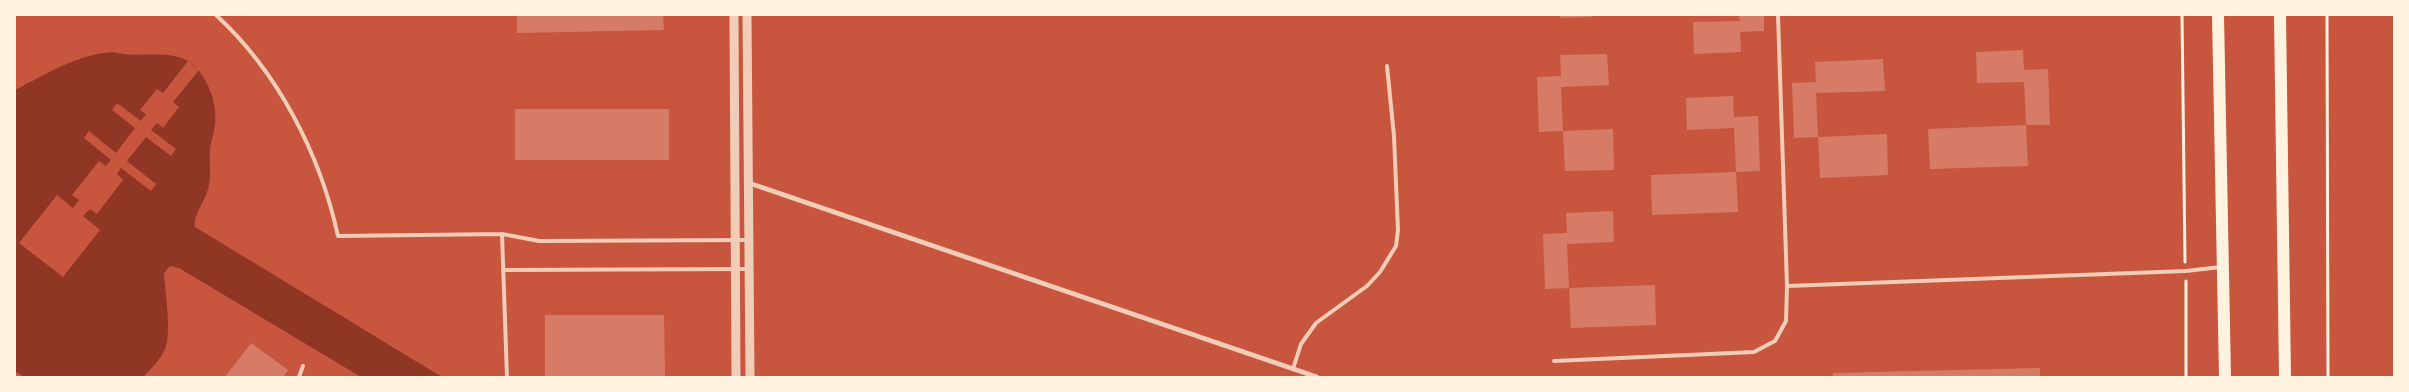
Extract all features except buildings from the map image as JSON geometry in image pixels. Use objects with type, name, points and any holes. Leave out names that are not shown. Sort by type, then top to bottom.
[{"type":"main road","points":[[2218,15],[2225,377]]},
{"type":"main road","points":[[2280,15],[2286,377]]},
{"type":"street","points":[[734,15],[736,377]]},
{"type":"street","points":[[747,15],[750,377]]},
{"type":"street","points":[[749,183],[1317,377]]},
{"type":"lane","points":[[216,15],[244,44],[274,86],[307,142],[329,197],[338,236],[502,234],[539,241],[749,240]]},
{"type":"lane","points":[[1554,361],[1754,352],[1775,341],[1786,321],[1787,286],[1778,15]]},
{"type":"lane","points":[[1293,369],[1301,344],[1312,327],[1327,313],[1367,286],[1380,272],[1396,246],[1398,230],[1394,145],[1387,66]]},
{"type":"lane","points":[[502,234],[507,377]]},
{"type":"lane","points":[[1787,286],[2186,271],[2223,267]]},
{"type":"lane","points":[[503,270],[750,269]]},
{"type":"lane","points":[[299,377],[303,366]]},
{"type":"path","points":[[2182,15],[2186,377]]},
{"type":"path","points":[[2327,15],[2328,377]]},
{"type":"shaded area","points":[[114,52],[132,55],[179,57],[195,66],[206,81],[213,99],[215,117],[210,148],[210,179],[206,194],[197,213],[195,227],[442,377],[361,377],[179,268],[170,266],[164,273],[168,323],[167,342],[161,357],[143,377],[24,377],[15,371],[15,90],[75,61]]},
{"type":"pier","points":[[188,61],[199,70],[173,102],[179,107],[163,128],[157,123],[151,130],[176,149],[171,156],[146,137],[127,161],[156,184],[151,191],[121,168],[117,174],[123,180],[97,214],[90,209],[83,216],[100,230],[63,277],[19,243],[57,195],[73,208],[79,200],[72,195],[99,161],[106,166],[111,160],[84,138],[89,131],[116,153],[135,128],[112,110],[117,103],[141,121],[146,114],[140,110],[157,89],[163,93]]}]
